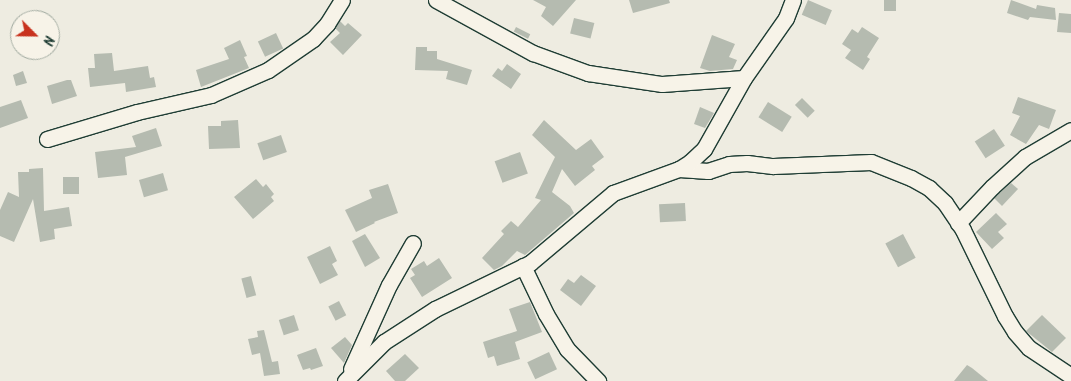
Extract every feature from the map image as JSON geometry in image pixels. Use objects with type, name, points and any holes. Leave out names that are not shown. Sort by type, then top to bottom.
[{"type":"street","points":[[47,139],[137,112],[211,95],[268,70],[312,39],[327,24],[342,0]]},
{"type":"street","points":[[436,0],[534,54],[588,73],[662,84],[744,78]]},
{"type":"street","points":[[345,381],[384,342],[435,309],[523,266],[613,193],[679,169],[704,149],[744,78],[786,18],[793,0]]},
{"type":"street","points":[[958,223],[992,187],[1025,157],[1071,130]]},
{"type":"street","points":[[679,169],[708,171],[729,164],[804,166],[870,162],[889,167],[929,188],[945,203],[958,223],[1005,316],[1016,332],[1029,348],[1071,376]]},
{"type":"street","points":[[345,381],[389,285],[413,243]]},
{"type":"street","points":[[523,266],[546,314],[567,348],[598,381]]},
{"type":"building","points":[[533,0],[576,0],[553,26],[541,16],[546,7]]},
{"type":"building","points":[[629,0],[669,0],[670,3],[633,13]]},
{"type":"building","points":[[808,0],[832,10],[826,25],[802,15]]},
{"type":"building","points":[[884,0],[896,0],[896,11],[884,11]]},
{"type":"building","points":[[1011,0],[1036,9],[1037,5],[1055,8],[1056,20],[1030,17],[1028,20],[1007,13]]},
{"type":"building","points":[[1059,13],[1071,14],[1071,33],[1057,32]]},
{"type":"building","points":[[574,18],[594,23],[591,39],[570,34]]},
{"type":"building","points":[[340,21],[345,26],[348,23],[362,35],[343,55],[330,42],[340,33],[335,28]]},
{"type":"building","points":[[516,27],[530,34],[528,39],[514,31]]},
{"type":"building","points":[[862,27],[879,38],[867,57],[870,59],[863,70],[845,58],[851,50],[842,44],[852,29],[858,33]]},
{"type":"building","points":[[276,33],[283,48],[265,57],[258,41]]},
{"type":"building","points":[[712,35],[735,44],[729,57],[737,60],[733,69],[710,71],[700,68]]},
{"type":"building","points":[[240,40],[247,56],[244,57],[249,68],[201,87],[196,70],[229,59],[224,48]]},
{"type":"building","points":[[416,47],[427,47],[427,51],[437,51],[437,59],[472,70],[467,85],[446,79],[448,71],[415,70]]},
{"type":"building","points":[[112,53],[114,71],[148,66],[150,78],[154,77],[156,87],[126,92],[125,83],[90,87],[88,68],[95,68],[94,54]]},
{"type":"building","points":[[507,64],[521,74],[511,89],[492,76],[498,68],[502,71]]},
{"type":"building","points":[[23,71],[27,83],[16,86],[13,75]]},
{"type":"building","points":[[71,80],[77,96],[52,104],[47,86]]},
{"type":"building","points":[[1018,97],[1056,110],[1049,129],[1039,125],[1026,144],[1010,135],[1020,116],[1012,113]]},
{"type":"building","points":[[802,98],[815,111],[808,118],[795,105]]},
{"type":"building","points":[[21,100],[28,118],[0,128],[0,107]]},
{"type":"building","points":[[768,102],[792,117],[782,132],[758,117]]},
{"type":"building","points":[[700,107],[714,113],[705,128],[694,124]]},
{"type":"building","points":[[238,120],[240,148],[209,149],[208,126],[221,126],[221,121]]},
{"type":"building","points":[[544,120],[576,150],[591,139],[604,157],[592,166],[595,170],[575,186],[562,169],[552,192],[570,206],[574,213],[525,255],[517,251],[502,266],[494,270],[482,258],[504,234],[501,231],[511,221],[518,227],[541,200],[535,198],[555,157],[532,135]]},
{"type":"building","points":[[156,128],[162,146],[125,157],[127,175],[98,178],[95,152],[136,147],[132,136]]},
{"type":"building","points":[[994,129],[1005,146],[986,158],[975,142]]},
{"type":"building","points":[[281,135],[287,152],[263,160],[257,143]]},
{"type":"building","points":[[520,152],[528,174],[502,183],[495,161]]},
{"type":"building","points":[[43,168],[44,211],[69,207],[72,226],[54,229],[55,239],[40,242],[33,199],[14,242],[0,236],[0,210],[8,192],[19,197],[18,172],[29,172],[29,169]]},
{"type":"building","points":[[163,173],[168,190],[144,197],[139,180]]},
{"type":"building","points":[[63,177],[79,177],[79,194],[63,194]]},
{"type":"building","points":[[256,179],[263,187],[266,184],[274,194],[271,197],[274,201],[253,219],[234,197]]},
{"type":"building","points":[[1011,183],[1018,189],[1002,206],[994,198]]},
{"type":"building","points":[[388,184],[398,213],[374,222],[356,232],[345,210],[372,198],[369,190]]},
{"type":"building","points":[[685,203],[686,221],[660,222],[659,204]]},
{"type":"building","points":[[996,213],[1007,224],[998,232],[1004,238],[992,249],[976,232]]},
{"type":"building","points":[[365,234],[380,258],[365,267],[352,241]]},
{"type":"building","points":[[903,234],[916,258],[898,267],[885,243]]},
{"type":"building","points":[[330,246],[337,261],[332,264],[338,275],[320,284],[307,257]]},
{"type":"building","points":[[439,258],[452,278],[422,297],[410,278],[415,275],[411,269],[424,261],[427,266]]},
{"type":"building","points":[[581,275],[596,286],[581,306],[560,290],[568,279],[574,283]]},
{"type":"building","points":[[251,276],[256,295],[247,298],[241,279]]},
{"type":"building","points":[[339,301],[346,315],[336,321],[328,306]]},
{"type":"building","points":[[530,302],[542,332],[515,342],[520,359],[497,366],[494,356],[488,358],[483,342],[517,331],[509,309]]},
{"type":"building","points":[[294,315],[299,330],[284,335],[279,320]]},
{"type":"building","points":[[1042,315],[1066,338],[1052,352],[1026,331]]},
{"type":"building","points":[[264,330],[272,362],[278,361],[280,374],[264,376],[260,353],[252,355],[248,339],[258,337],[257,331]]},
{"type":"building","points":[[345,337],[352,345],[344,363],[331,348]]},
{"type":"building","points":[[316,348],[323,366],[311,370],[310,368],[303,370],[297,355]]},
{"type":"building","points":[[549,352],[557,369],[535,379],[527,362]]},
{"type":"building","points":[[405,354],[419,368],[405,381],[395,381],[386,371]]},
{"type":"building","points":[[967,365],[972,368],[988,381],[954,381]]}]
